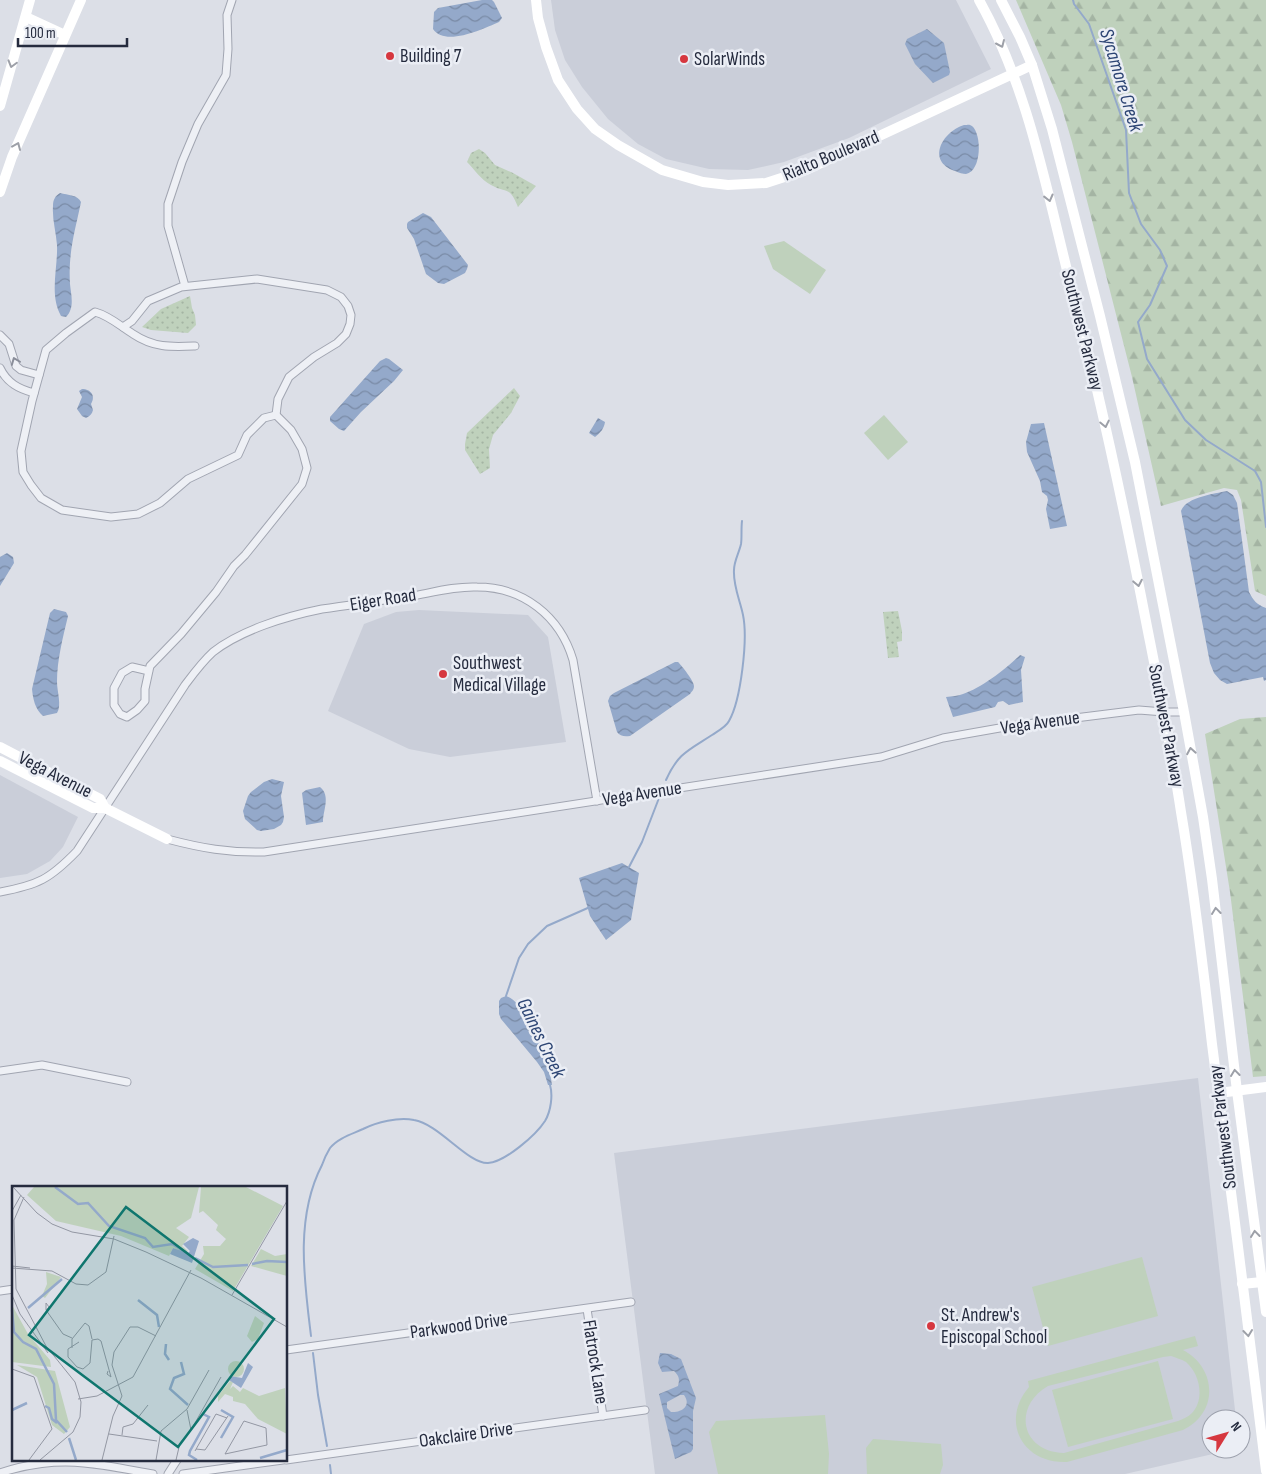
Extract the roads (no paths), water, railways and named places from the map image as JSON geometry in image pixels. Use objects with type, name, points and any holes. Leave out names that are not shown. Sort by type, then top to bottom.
[{"type":"main road","points":[[0,106],[30,0]]},
{"type":"main road","points":[[0,192],[12,157],[81,0]]},
{"type":"main road","name":"Rialto Boulevard","points":[[536,0],[538,18],[546,48],[558,80],[577,109],[595,129],[618,145],[662,170],[703,182],[728,185],[766,183],[806,170],[1032,65]]},
{"type":"main road","name":"Southwest Parkway","points":[[979,0],[1013,73],[1034,137],[1088,350],[1117,478],[1164,712],[1197,918],[1266,1471]]},
{"type":"main road","name":"Southwest Parkway","points":[[1001,0],[1032,65],[1052,129],[1130,442],[1184,712],[1212,879],[1266,1312]]},
{"type":"main road","points":[[26,17],[65,35]]},
{"type":"main road","name":"Vega Avenue","points":[[0,747],[100,799],[105,808]]},
{"type":"main road","name":"Vega Avenue","points":[[0,761],[92,808],[105,808],[167,839]]},
{"type":"main road","points":[[1219,1093],[1266,1087]]},
{"type":"main road","points":[[1242,1284],[1262,1282]]},
{"type":"main road","points":[[1258,1407],[1265,1416],[1266,1422]]},
{"type":"street","points":[[186,286],[168,226],[168,204],[182,162],[198,124],[226,75],[228,49],[227,15],[232,0]]},
{"type":"street","points":[[123,326],[132,321],[148,301],[186,286],[256,279],[327,290],[342,297],[351,315],[346,334],[337,343],[314,357],[289,378],[278,399],[276,415]]},
{"type":"street","points":[[194,346],[164,347],[148,343],[123,326],[95,312],[46,350],[21,451],[23,472],[41,498],[62,510],[111,517],[138,514],[160,503],[188,479],[238,455],[247,435],[264,418],[276,415]]},
{"type":"street","points":[[0,335],[9,344],[16,366],[21,370],[39,376]]},
{"type":"street","points":[[0,368],[8,380],[16,387],[34,393]]},
{"type":"street","points":[[149,671],[132,667],[122,673],[114,688],[114,705],[120,714],[127,717],[145,701],[145,689],[149,671],[150,666],[181,634],[302,484],[307,468],[302,449],[291,430],[276,415]]},
{"type":"street","name":"Eiger Road","points":[[0,892],[31,885],[52,875],[77,851],[190,678],[203,662],[226,642],[252,630],[300,614],[322,609],[475,586],[517,594],[531,601],[553,622],[566,641],[574,660],[597,801]]},
{"type":"street","name":"Vega Avenue","points":[[167,839],[214,850],[264,852],[881,757],[943,738],[1011,726],[1139,710],[1184,712]]},
{"type":"street","points":[[0,1070],[42,1065],[127,1082]]},
{"type":"street","name":"Parkwood Drive","points":[[288,1350],[631,1302]]},
{"type":"street","name":"Flatrock Lane","points":[[587,1309],[603,1416]]},
{"type":"street","name":"Oakclaire Drive","points":[[288,1460],[645,1410]]},
{"type":"street","points":[[0,1473],[32,1465],[82,1462],[153,1474]]},
{"type":"street","points":[[168,1474],[176,1462]]},
{"type":"street","name":"Oakclaire Drive","points":[[183,1474],[270,1462]]},
{"type":"water","points":[[492,0],[494,2],[502,18],[499,22],[455,37],[439,34],[433,29],[434,12],[438,8]]},
{"type":"water","points":[[927,29],[944,43],[950,72],[949,75],[933,83],[915,64],[905,44],[907,39]]},
{"type":"water","points":[[964,125],[972,126],[978,136],[979,144],[978,160],[971,171],[966,174],[946,166],[941,161],[939,154],[940,147],[949,134]]},
{"type":"water","points":[[60,193],[75,197],[81,202],[72,242],[70,262],[71,310],[66,317],[61,316],[55,299],[57,245],[53,204]]},
{"type":"water","points":[[423,213],[431,217],[468,265],[465,273],[444,284],[438,283],[426,274],[414,239],[407,228],[408,222]]},
{"type":"water","points":[[386,358],[403,370],[344,431],[339,429],[330,421],[330,417],[380,361]]},
{"type":"water","points":[[82,389],[88,390],[93,396],[91,404],[93,411],[86,418],[77,409],[82,397],[79,391]]},
{"type":"water","points":[[598,418],[605,422],[602,431],[595,437],[589,433]]},
{"type":"water","points":[[1044,423],[1067,526],[1050,529],[1046,509],[1047,496],[1042,492],[1040,481],[1027,452],[1026,442],[1031,424]]},
{"type":"water","points":[[1227,491],[1233,495],[1237,503],[1249,592],[1256,602],[1266,608],[1266,680],[1264,681],[1263,677],[1227,684],[1214,673],[1210,663],[1181,511],[1188,502],[1194,499]]},
{"type":"water","points":[[7,553],[13,557],[14,563],[0,586],[0,557]]},
{"type":"water","points":[[54,609],[66,612],[68,616],[58,665],[59,706],[57,713],[43,716],[35,704],[32,689],[50,613]]},
{"type":"water","points":[[1020,655],[1025,657],[1021,670],[1023,702],[1009,705],[1003,701],[998,702],[995,707],[953,717],[946,697],[961,695],[978,687],[1001,672]]},
{"type":"water","points":[[678,662],[688,674],[694,689],[690,694],[630,736],[619,734],[608,701],[610,696]]},
{"type":"water","points":[[272,779],[284,782],[281,796],[283,822],[274,829],[257,830],[245,819],[243,811],[251,792],[264,782]]},
{"type":"water","points":[[320,787],[326,799],[323,822],[306,825],[302,793],[306,790]]},
{"type":"water","points":[[622,863],[639,873],[631,920],[606,940],[590,916],[579,878]]},
{"type":"water","points":[[506,996],[522,1009],[529,1021],[542,1049],[552,1085],[548,1085],[544,1072],[537,1062],[501,1019],[499,1001]]},
{"type":"water","points":[[660,1353],[671,1354],[681,1359],[696,1398],[693,1411],[693,1449],[691,1452],[675,1459],[659,1394],[678,1386],[679,1378],[674,1371],[662,1372],[658,1363]],"holes":[[[680,1395],[684,1395],[687,1402],[684,1408],[671,1412],[667,1408],[667,1402]]]},
{"type":"waterway","name":"Sycamore Creek","points":[[1073,0],[1089,24],[1126,130],[1129,193],[1141,224],[1160,250],[1167,266],[1150,305],[1138,322],[1147,359],[1185,420],[1206,440],[1255,471],[1261,482],[1266,527]]},
{"type":"waterway","name":"Gaines Creek","points":[[666,780],[670,771],[685,753],[726,725],[737,699],[745,639],[743,615],[737,593],[734,570],[741,544],[742,521]]},
{"type":"waterway","name":"Gaines Creek","points":[[629,867],[642,842],[659,798]]},
{"type":"waterway","name":"Gaines Creek","points":[[506,996],[519,958],[528,944],[547,926],[590,907]]},
{"type":"waterway","name":"Gaines Creek","points":[[311,1336],[304,1271],[305,1227],[313,1185],[330,1148],[345,1137],[375,1124],[408,1119],[424,1123],[480,1162],[488,1163],[495,1161],[520,1147],[541,1127],[549,1113],[551,1103],[550,1085]]},
{"type":"waterway","name":"Gaines Creek","points":[[313,1353],[327,1446]]},
{"type":"waterway","name":"Gaines Creek","points":[[330,1465],[331,1474]]},
{"type":"place","name":"Building 7","points":[[390,56]]},
{"type":"place","name":"SolarWinds","points":[[684,59]]},
{"type":"place","name":"Southwest Medical Village","points":[[443,674]]},
{"type":"place","name":"St. Andrew's Episcopal School","points":[[931,1326]]}]
